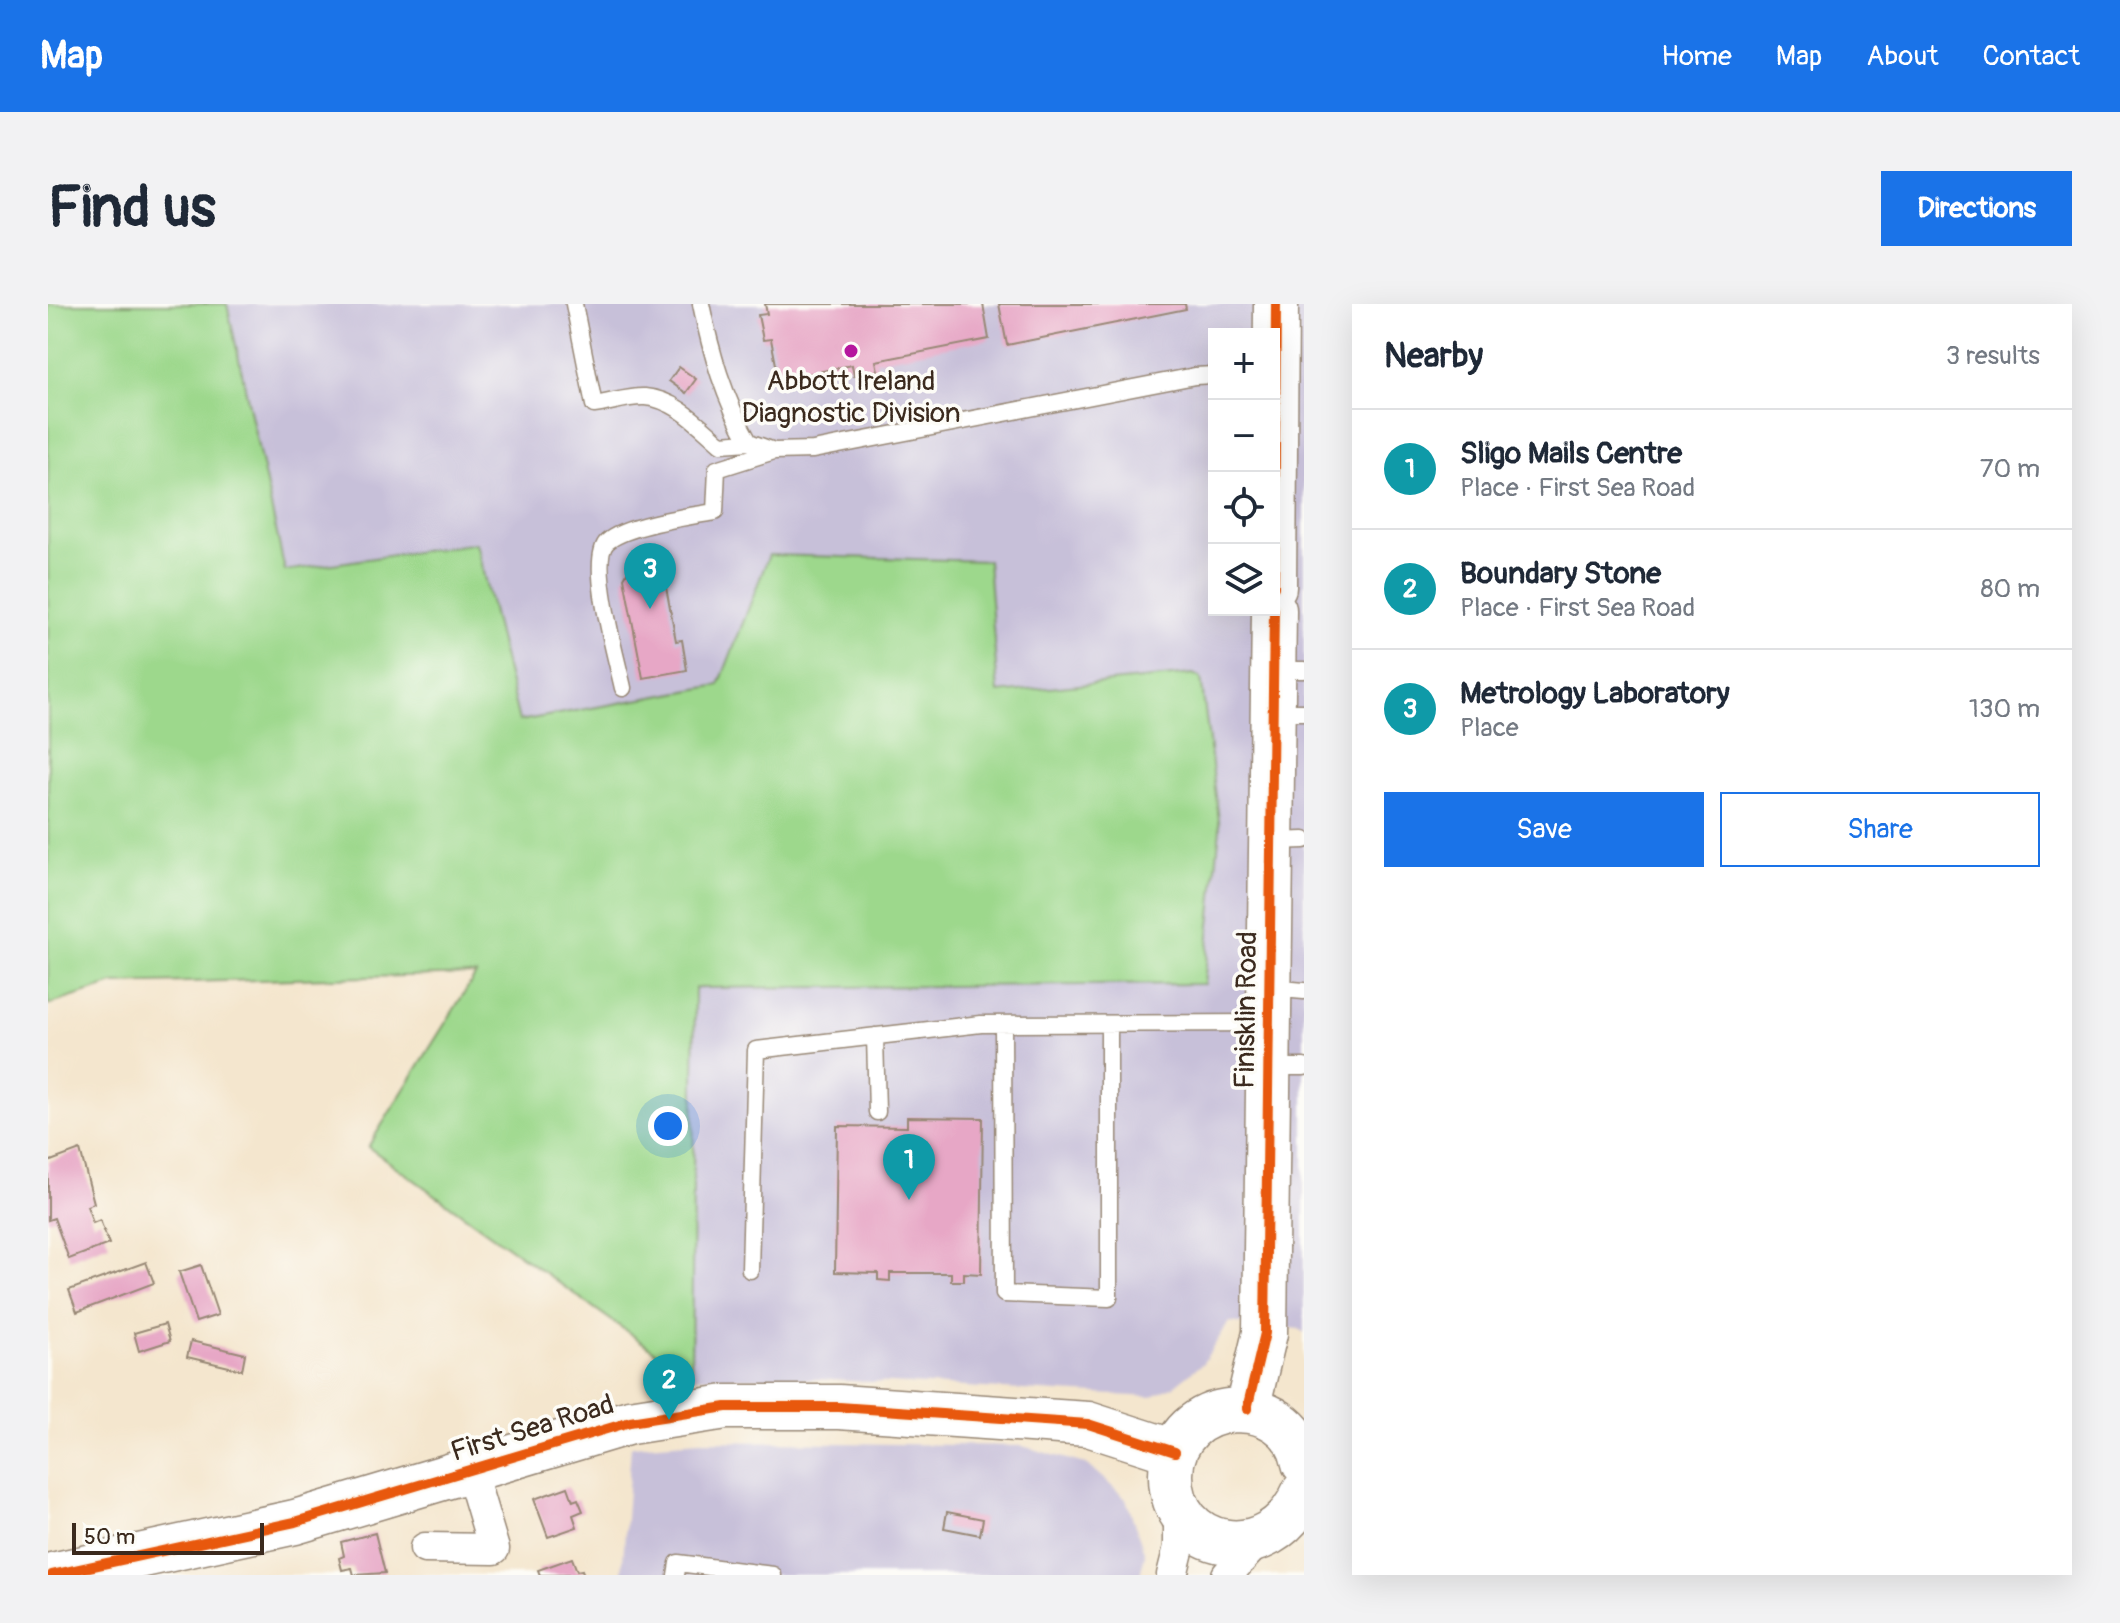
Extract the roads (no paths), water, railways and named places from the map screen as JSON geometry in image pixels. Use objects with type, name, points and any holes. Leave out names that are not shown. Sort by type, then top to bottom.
[{"type":"street","points":[[1276,304],[1276,328]]},
{"type":"street","points":[[1274,544],[1275,400]]},
{"type":"street","name":"Finisklin Road","points":[[1247,1409],[1265,1333],[1286,1067],[1281,1001],[1288,840],[1288,691],[1275,616]]},
{"type":"street","name":"First Sea Road","points":[[52,1575],[168,1562],[630,1422],[726,1407],[839,1407],[1088,1424],[1175,1452]]},
{"type":"street","points":[[1172,1575],[1179,1547],[1179,1509],[1172,1487],[1175,1452],[1190,1429],[1204,1417],[1227,1409],[1247,1409],[1275,1419],[1293,1435],[1304,1463]]},
{"type":"street","points":[[425,1548],[494,1549],[471,1472]]},
{"type":"street","points":[[1179,1509],[1208,1536],[1240,1543],[1259,1540],[1278,1531],[1295,1513],[1304,1492]]},
{"type":"street","points":[[1227,1575],[1259,1540]]},
{"type":"lane","points":[[574,304],[594,405],[644,396],[682,411],[721,444],[749,442],[774,451]]},
{"type":"lane","points":[[701,304],[711,355],[731,411],[749,442]]},
{"type":"lane","points":[[623,688],[602,585],[599,559],[603,546],[610,539],[627,533],[715,512],[717,469],[774,451],[813,450],[1208,376]]},
{"type":"lane","points":[[750,1270],[756,1050],[981,1024],[1109,1026],[1281,1001]]},
{"type":"lane","points":[[1003,1025],[1004,1294],[1109,1298],[1109,1026]]},
{"type":"lane","points":[[875,1036],[877,1112]]},
{"type":"lane","points":[[676,1575],[678,1563],[773,1575]]},
{"type":"place","name":"Abbott Ireland Diagnostic Division","points":[[851,351]]},
{"type":"place","name":"Metrology Laboratory","points":[[650,609]]},
{"type":"place","name":"Sligo Mails Centre","points":[[909,1200]]},
{"type":"place","name":"Boundary Stone","points":[[669,1420]]}]
